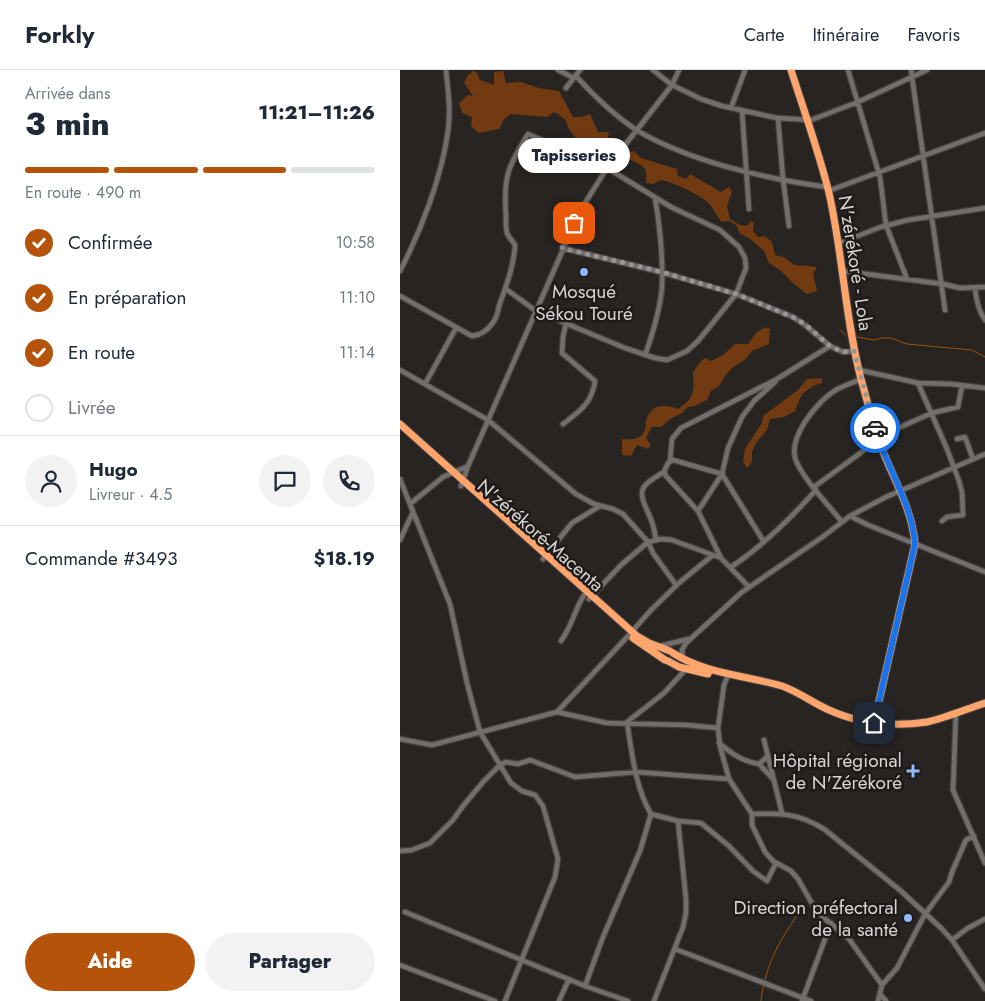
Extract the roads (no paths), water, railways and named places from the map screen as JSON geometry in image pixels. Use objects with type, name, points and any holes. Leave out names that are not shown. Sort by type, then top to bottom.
[{"type":"highway","name":"N'zérékoré - Lola","points":[[791,70],[828,189],[843,271],[854,351],[861,379],[878,439],[912,525],[915,544],[874,723]]},
{"type":"highway","points":[[400,424],[450,473]]},
{"type":"highway","points":[[400,430],[630,634],[650,651],[667,661],[686,665],[704,673],[728,675],[782,686],[794,690],[828,710],[857,721],[892,724],[926,722],[985,703]]},
{"type":"highway","points":[[630,634],[671,652],[686,665]]},
{"type":"highway","points":[[667,661],[664,654],[671,652]]},
{"type":"street","points":[[400,271],[435,186],[443,158],[449,130],[449,97],[446,70]]},
{"type":"street","points":[[558,70],[575,77],[590,92],[637,130],[663,144],[712,162],[828,189],[925,157],[985,133]]},
{"type":"street","points":[[566,88],[580,70]]},
{"type":"street","points":[[653,70],[672,85],[700,100],[778,118],[807,120],[814,120],[858,102],[927,70]]},
{"type":"street","points":[[462,484],[562,248],[580,211],[607,168],[672,85],[680,70]]},
{"type":"street","points":[[731,108],[746,70]]},
{"type":"street","points":[[848,70],[879,173],[886,225],[907,279]]},
{"type":"street","points":[[911,70],[943,284],[945,310]]},
{"type":"street","points":[[742,111],[749,209]]},
{"type":"street","points":[[778,118],[789,226]]},
{"type":"street","points":[[400,296],[472,336],[484,332],[495,319],[506,288],[515,245],[508,235],[506,228],[504,198],[506,179],[515,156],[528,134],[607,168],[671,207],[720,230],[740,247],[745,258],[746,268],[736,294],[698,341],[687,351],[667,360],[645,355],[536,311],[506,288]]},
{"type":"street","points":[[645,355],[658,312],[662,289],[658,217],[655,198]]},
{"type":"street","points":[[838,243],[886,225],[985,208]]},
{"type":"street","points":[[562,248],[662,272],[736,294],[793,317],[806,325],[830,346],[843,352],[854,351]]},
{"type":"street","points":[[843,271],[943,284],[960,288],[985,287]]},
{"type":"street","points":[[975,288],[977,303],[985,320]]},
{"type":"street","points":[[563,424],[584,406],[592,396],[595,381],[562,353],[566,322]]},
{"type":"street","points":[[425,384],[456,328]]},
{"type":"street","points":[[656,540],[641,493],[646,484],[664,472],[670,461],[670,444],[677,431],[777,379],[830,346]]},
{"type":"street","points":[[400,370],[488,420],[576,494],[600,506],[623,514],[648,542],[653,553],[676,585]]},
{"type":"street","points":[[859,370],[918,383],[985,388]]},
{"type":"street","points":[[698,511],[722,474],[728,448],[742,417],[754,401],[777,379]]},
{"type":"street","points":[[842,522],[797,462],[795,444],[815,408],[836,390],[861,379]]},
{"type":"street","points":[[918,383],[954,467],[962,492],[963,515],[947,517],[942,521]]},
{"type":"street","points":[[730,567],[751,554],[764,542],[815,488],[878,439],[932,413],[958,407],[962,386]]},
{"type":"street","points":[[958,439],[965,436],[973,459]]},
{"type":"street","points":[[627,722],[664,693],[686,665],[682,656],[682,650],[690,639],[749,587],[822,538],[850,516],[900,491],[985,454]]},
{"type":"street","points":[[670,461],[673,460],[722,474],[764,542]]},
{"type":"street","points":[[410,504],[437,481],[450,473],[468,466]]},
{"type":"street","points":[[664,472],[698,511],[721,558],[749,587]]},
{"type":"street","points":[[400,478],[450,604],[480,732],[511,784],[522,791],[535,795],[544,806],[558,859],[555,877],[505,1001]]},
{"type":"street","points":[[545,557],[572,523],[600,506]]},
{"type":"street","points":[[400,540],[413,512]]},
{"type":"street","points":[[850,516],[985,572]]},
{"type":"street","points":[[562,641],[588,596],[648,542],[672,540],[721,558]]},
{"type":"street","points":[[557,712],[651,610],[676,585],[713,555]]},
{"type":"street","points":[[656,646],[672,645],[690,639]]},
{"type":"street","points":[[728,675],[724,685],[718,728],[719,743],[729,779],[752,814],[752,825],[765,852],[776,863],[791,871],[798,879],[817,912],[849,939],[882,985]]},
{"type":"street","points":[[400,740],[432,745],[557,712],[607,722],[718,728]]},
{"type":"street","points":[[956,712],[953,790],[985,863]]},
{"type":"street","points":[[627,722],[636,772],[645,804],[651,814],[678,821],[701,823],[728,846],[752,871],[767,881],[776,863]]},
{"type":"street","points":[[764,740],[782,813]]},
{"type":"street","points":[[719,743],[735,757],[759,764],[774,780]]},
{"type":"street","points":[[759,764],[768,756]]},
{"type":"street","points":[[400,851],[412,850],[430,843],[453,820],[462,806],[500,765],[506,762],[518,764],[530,760],[574,777],[636,772],[729,779]]},
{"type":"street","points":[[752,814],[782,813],[801,816],[824,829],[893,885],[952,940],[985,989]]},
{"type":"street","points":[[585,986],[603,937],[640,851],[651,814]]},
{"type":"street","points":[[654,1001],[683,927],[686,913],[678,821]]},
{"type":"street","points":[[878,1001],[882,985],[890,978],[901,962],[925,914],[950,882],[952,872],[966,840],[974,836]]},
{"type":"street","points":[[980,852],[985,849]]},
{"type":"street","points":[[405,912],[585,986],[628,1001]]},
{"type":"street","points":[[952,940],[968,928],[985,919]]},
{"type":"street","points":[[802,999],[831,923]]},
{"type":"street","points":[[675,949],[810,1001]]},
{"type":"street","points":[[400,966],[495,1001]]},
{"type":"street","points":[[559,1001],[569,979]]},
{"type":"street","points":[[880,994],[886,1001]]},
{"type":"waterway","points":[[840,330],[846,335]]},
{"type":"waterway","points":[[857,337],[874,340],[891,338],[907,344],[972,350],[985,357]]},
{"type":"waterway","points":[[761,1001],[769,966],[784,935],[798,914]]},
{"type":"place","name":"Tapisseries","points":[[574,223]]},
{"type":"place","name":"Mosqué Sékou Touré","points":[[584,272]]},
{"type":"place","name":"Hôpital régional de N'Zérékoré","points":[[913,771]]},
{"type":"place","name":"Direction préfectoral de la santé","points":[[908,918]]}]
